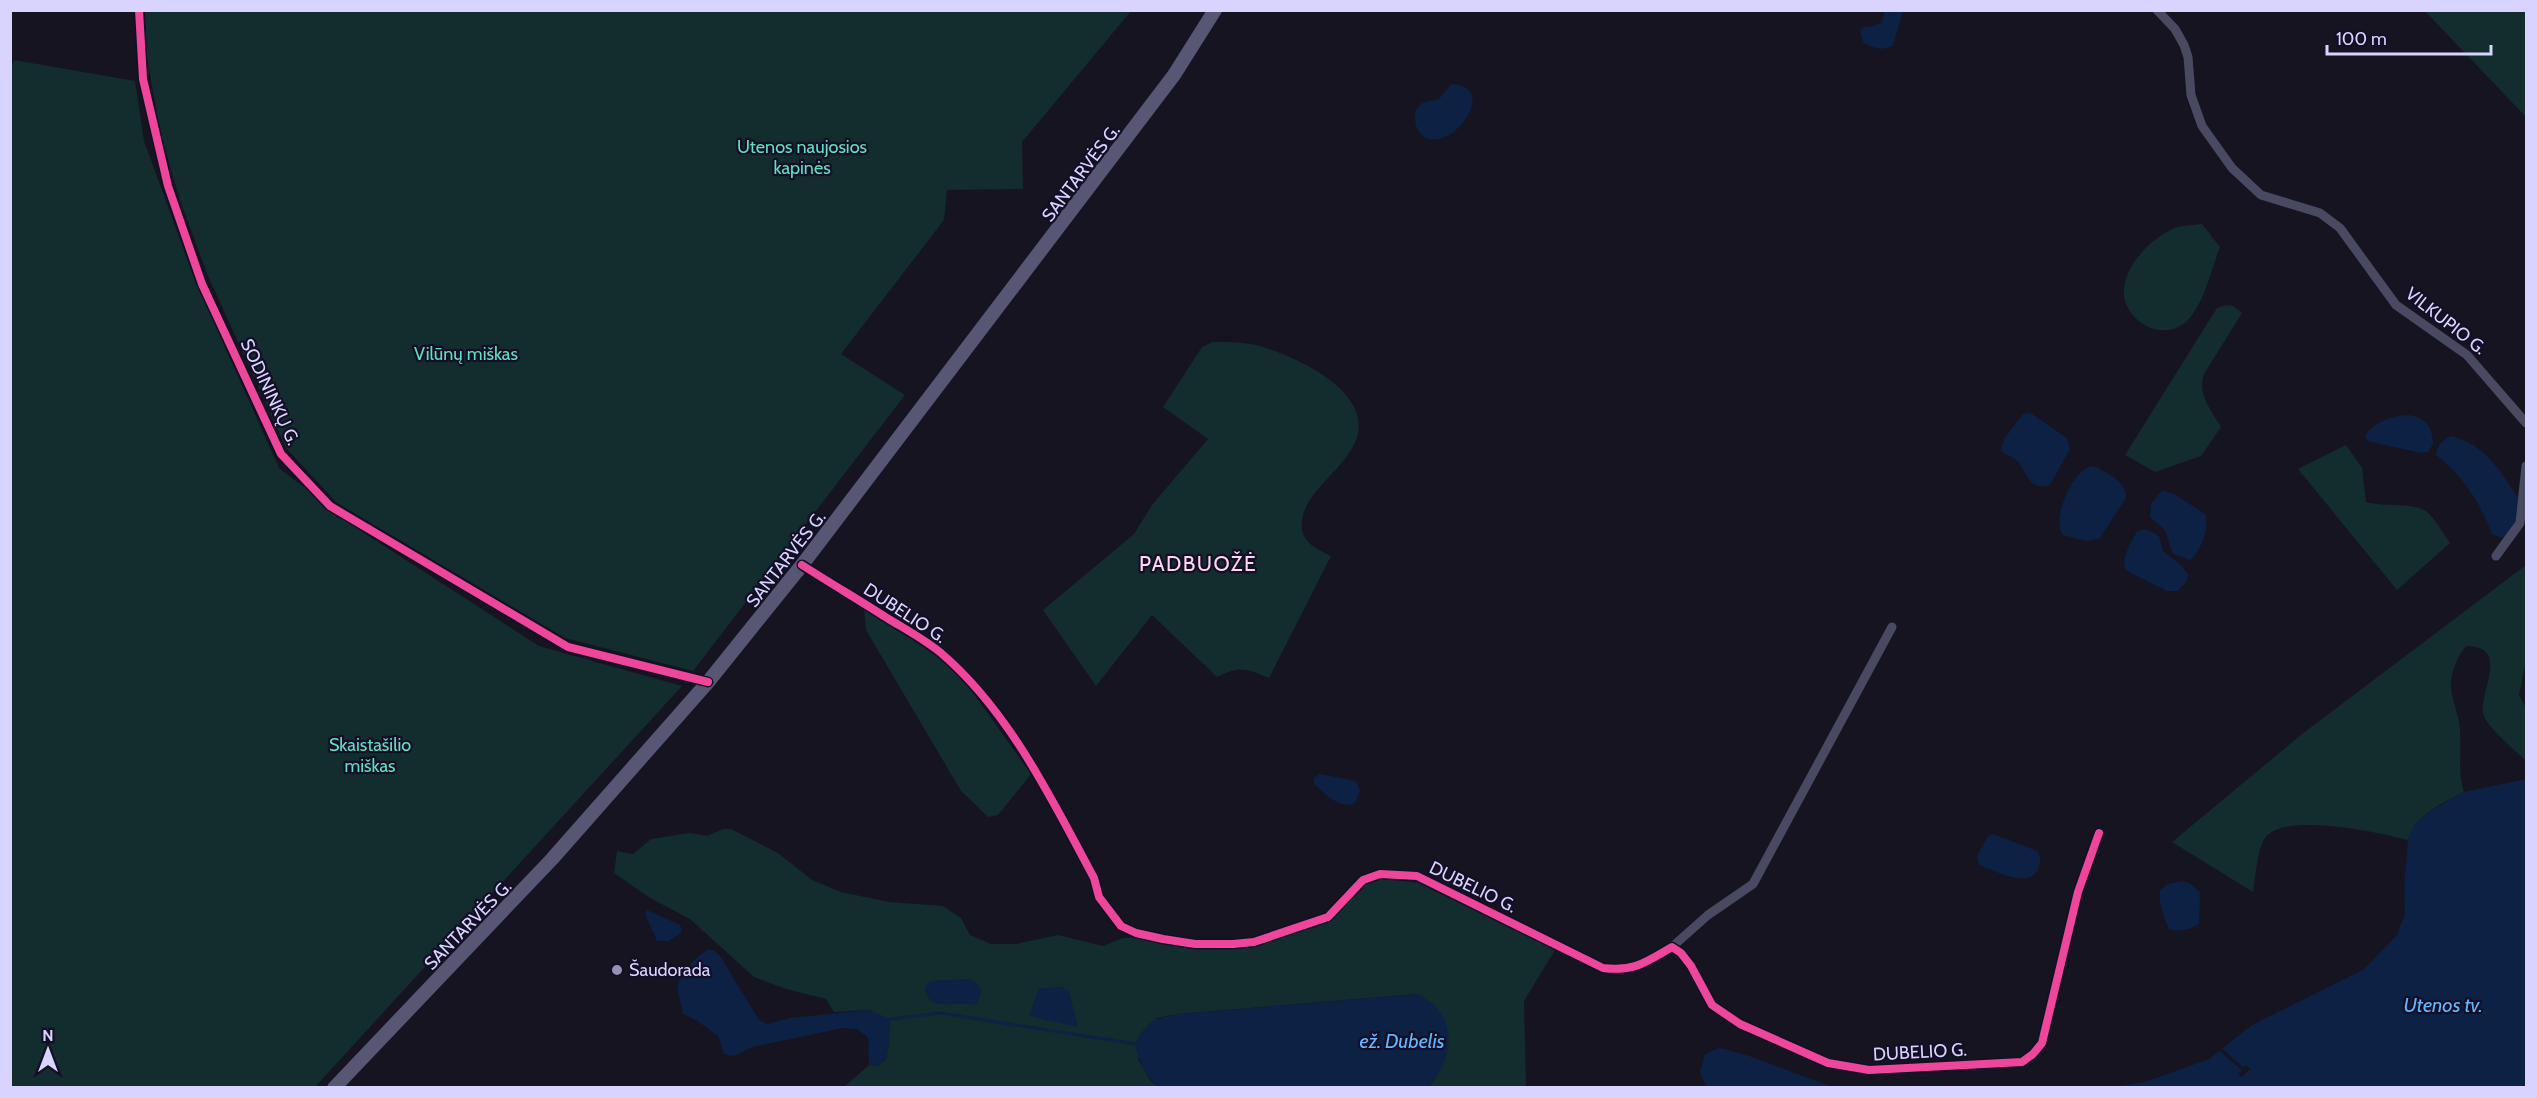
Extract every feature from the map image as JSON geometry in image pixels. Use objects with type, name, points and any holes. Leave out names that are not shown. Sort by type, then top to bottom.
[{"type":"main road","name":"SANTARVĖS G.","points":[[334,1088],[552,859],[708,682],[802,565],[1174,75],[1215,10]]},
{"type":"street","name":"SODININKŲ G.","points":[[139,10],[143,79],[168,186],[202,284],[280,454],[330,506],[568,647],[708,682]]},
{"type":"street","name":"VILKUPIO G.","points":[[2157,10],[2175,29],[2184,45],[2188,57],[2191,95],[2202,126],[2232,168],[2261,195],[2320,213],[2340,228],[2396,305],[2467,355],[2526,423]]},
{"type":"street","points":[[2496,556],[2520,523],[2526,466]]},
{"type":"street","name":"DUBELIO G.","points":[[802,565],[922,639],[963,675],[996,714],[1040,777],[1094,879],[1103,903],[1121,926],[1136,933],[1195,944],[1254,942],[1328,917],[1363,880],[1380,874],[1417,876],[1603,968],[1620,970],[1638,967],[1672,947],[1681,953],[1691,966],[1712,1005],[1740,1024],[1828,1063],[1869,1070],[2022,1062],[2042,1043],[2078,892],[2099,833]]},
{"type":"street","points":[[1672,947],[1708,915],[1753,884],[1892,627]]},
{"type":"green space","name":"Vilūnų miškas","points":[[145,10],[1131,11],[1022,142],[1023,189],[947,190],[944,220],[841,354],[905,395],[693,671],[565,638],[337,503],[286,448],[208,276],[180,200],[162,140],[147,58]]},
{"type":"green space","points":[[2425,11],[2526,11],[2526,117]]},
{"type":"green space","name":"Skaistašilio miškas","points":[[14,60],[135,81],[144,141],[194,278],[279,468],[364,533],[539,646],[682,686],[315,1087],[11,1088],[10,72]]},
{"type":"green space","points":[[2202,224],[2220,247],[2197,307],[2185,323],[2176,328],[2158,330],[2141,323],[2128,308],[2124,296],[2125,284],[2135,260],[2154,240],[2165,233],[2178,227]]},
{"type":"green space","points":[[2226,305],[2233,306],[2242,313],[2204,374],[2202,381],[2206,402],[2221,427],[2201,456],[2155,472],[2125,455],[2217,308]]},
{"type":"green space","points":[[1213,342],[1257,345],[1294,359],[1328,379],[1343,391],[1353,405],[1358,420],[1357,437],[1345,459],[1311,498],[1302,520],[1303,533],[1309,543],[1331,556],[1269,678],[1243,670],[1232,671],[1217,677],[1152,615],[1096,686],[1043,610],[1134,534],[1152,505],[1208,439],[1163,407],[1202,347]]},
{"type":"green space","points":[[2346,445],[2362,468],[2366,502],[2422,509],[2433,519],[2450,543],[2397,590],[2298,469]]},
{"type":"green space","points":[[2526,565],[2526,661],[2519,695],[2526,708],[2526,761],[2495,732],[2486,719],[2483,704],[2490,662],[2487,654],[2479,648],[2466,646],[2458,658],[2451,685],[2460,726],[2461,774],[2464,792],[2431,810],[2419,822],[2408,840],[2334,826],[2292,826],[2276,830],[2265,838],[2260,848],[2253,892],[2172,842],[2302,734]]},
{"type":"green space","points":[[864,608],[941,659],[968,686],[1031,774],[998,815],[988,817],[961,791],[866,630]]},
{"type":"green space","points":[[723,829],[731,829],[778,853],[812,880],[841,892],[889,902],[943,906],[961,918],[970,935],[991,944],[1016,944],[1058,935],[1103,946],[1123,938],[1141,937],[1253,946],[1332,920],[1361,887],[1383,878],[1425,884],[1555,950],[1524,1001],[1526,1087],[1428,1087],[1434,1080],[1417,994],[1178,1014],[1157,1018],[1138,1059],[1150,1080],[1159,1087],[844,1087],[869,1065],[877,1066],[886,1059],[890,1029],[869,1010],[834,1012],[826,999],[786,989],[754,977],[690,919],[650,898],[614,873],[617,851],[633,854],[651,839],[690,833],[707,836]]},
{"type":"water","points":[[1885,11],[1903,11],[1893,45],[1885,48],[1870,46],[1863,42],[1860,31],[1864,27],[1881,23]]},
{"type":"water","points":[[1451,84],[1466,88],[1472,97],[1471,109],[1465,121],[1454,131],[1442,138],[1430,139],[1418,130],[1415,121],[1416,110],[1422,103],[1439,99]]},
{"type":"water","points":[[2032,414],[2067,438],[2070,449],[2051,483],[2047,486],[2035,485],[2031,482],[2020,464],[2001,449],[2004,439],[2022,415]]},
{"type":"water","points":[[2408,415],[2419,418],[2427,424],[2433,444],[2428,452],[2421,453],[2367,441],[2365,436],[2368,431],[2378,423],[2389,418]]},
{"type":"water","points":[[2451,436],[2464,440],[2484,453],[2520,501],[2518,517],[2505,537],[2501,538],[2492,534],[2470,490],[2436,455],[2441,443]]},
{"type":"water","points":[[2092,466],[2119,482],[2126,498],[2099,539],[2086,541],[2063,535],[2060,518],[2071,485],[2085,469]]},
{"type":"water","points":[[2162,490],[2174,494],[2205,514],[2204,539],[2190,560],[2173,554],[2165,530],[2150,517],[2151,504]]},
{"type":"water","points":[[2146,529],[2159,536],[2163,551],[2181,565],[2188,574],[2187,581],[2178,591],[2167,591],[2127,571],[2124,561],[2127,551],[2137,531]]},
{"type":"water","points":[[1320,774],[1356,781],[1360,791],[1355,803],[1343,804],[1328,796],[1314,784],[1314,778]]},
{"type":"water","name":"Utenos tv.","points":[[2526,779],[2526,1087],[2106,1088],[2145,1082],[2209,1059],[2252,1025],[2363,970],[2397,935],[2405,914],[2404,887],[2408,840],[2415,823],[2433,809],[2464,792]]},
{"type":"water","points":[[1993,834],[2037,851],[2040,862],[2033,875],[2027,878],[2011,877],[1979,865],[1977,856],[1988,836]]},
{"type":"water","points":[[2182,881],[2189,883],[2200,892],[2199,924],[2176,931],[2169,929],[2163,915],[2160,890],[2168,884]]},
{"type":"water","points":[[647,910],[678,924],[681,927],[681,933],[668,941],[657,941],[645,914]]},
{"type":"water","points":[[708,950],[714,950],[720,956],[759,1020],[767,1024],[790,1018],[869,1010],[890,1019],[886,1059],[877,1066],[869,1065],[868,1037],[857,1029],[843,1028],[752,1047],[734,1056],[724,1054],[718,1036],[696,1020],[683,1014],[678,992],[679,981],[685,970]]},
{"type":"water","points":[[969,979],[978,984],[981,992],[977,1004],[937,1003],[927,996],[925,988],[930,981]]},
{"type":"water","points":[[1062,987],[1069,992],[1078,1027],[1029,1016],[1039,988]]},
{"type":"water","name":"ež. Dubelis","points":[[1417,994],[1440,1012],[1446,1024],[1448,1036],[1448,1049],[1444,1062],[1428,1087],[1159,1087],[1143,1068],[1135,1044],[1143,1030],[1152,1022],[1178,1014]]},
{"type":"water","points":[[1719,1048],[1749,1056],[1835,1087],[1706,1087],[1700,1072],[1705,1054]]},
{"type":"pier","points":[[2220,1047],[2244,1068],[2246,1065],[2250,1069],[2242,1077],[2238,1074],[2242,1070],[2218,1050]]},
{"type":"waterway","points":[[890,1019],[940,1013],[1135,1044]]},
{"type":"cycle path","points":[[139,10],[143,79],[168,186],[202,284],[281,454],[330,506],[568,647],[708,682]]},
{"type":"cycle path","points":[[802,565],[928,643],[966,676],[988,702],[1028,758],[1094,878],[1099,897],[1121,926],[1136,933],[1163,939],[1195,944],[1254,942],[1328,917],[1363,880],[1380,874],[1417,876],[1603,968],[1623,969],[1639,965],[1672,947],[1681,953],[1691,966],[1712,1005],[1740,1024],[1828,1063],[1869,1070],[2022,1062],[2042,1043],[2078,892],[2099,833]]},
{"type":"place","name":"Šaudorada","points":[[617,970]]},
{"type":"district","name":"PADBUOŽĖ","points":[[1198,564]]},
{"type":"park label","name":"Utenos naujosios kapinės","points":[[802,157]]}]
